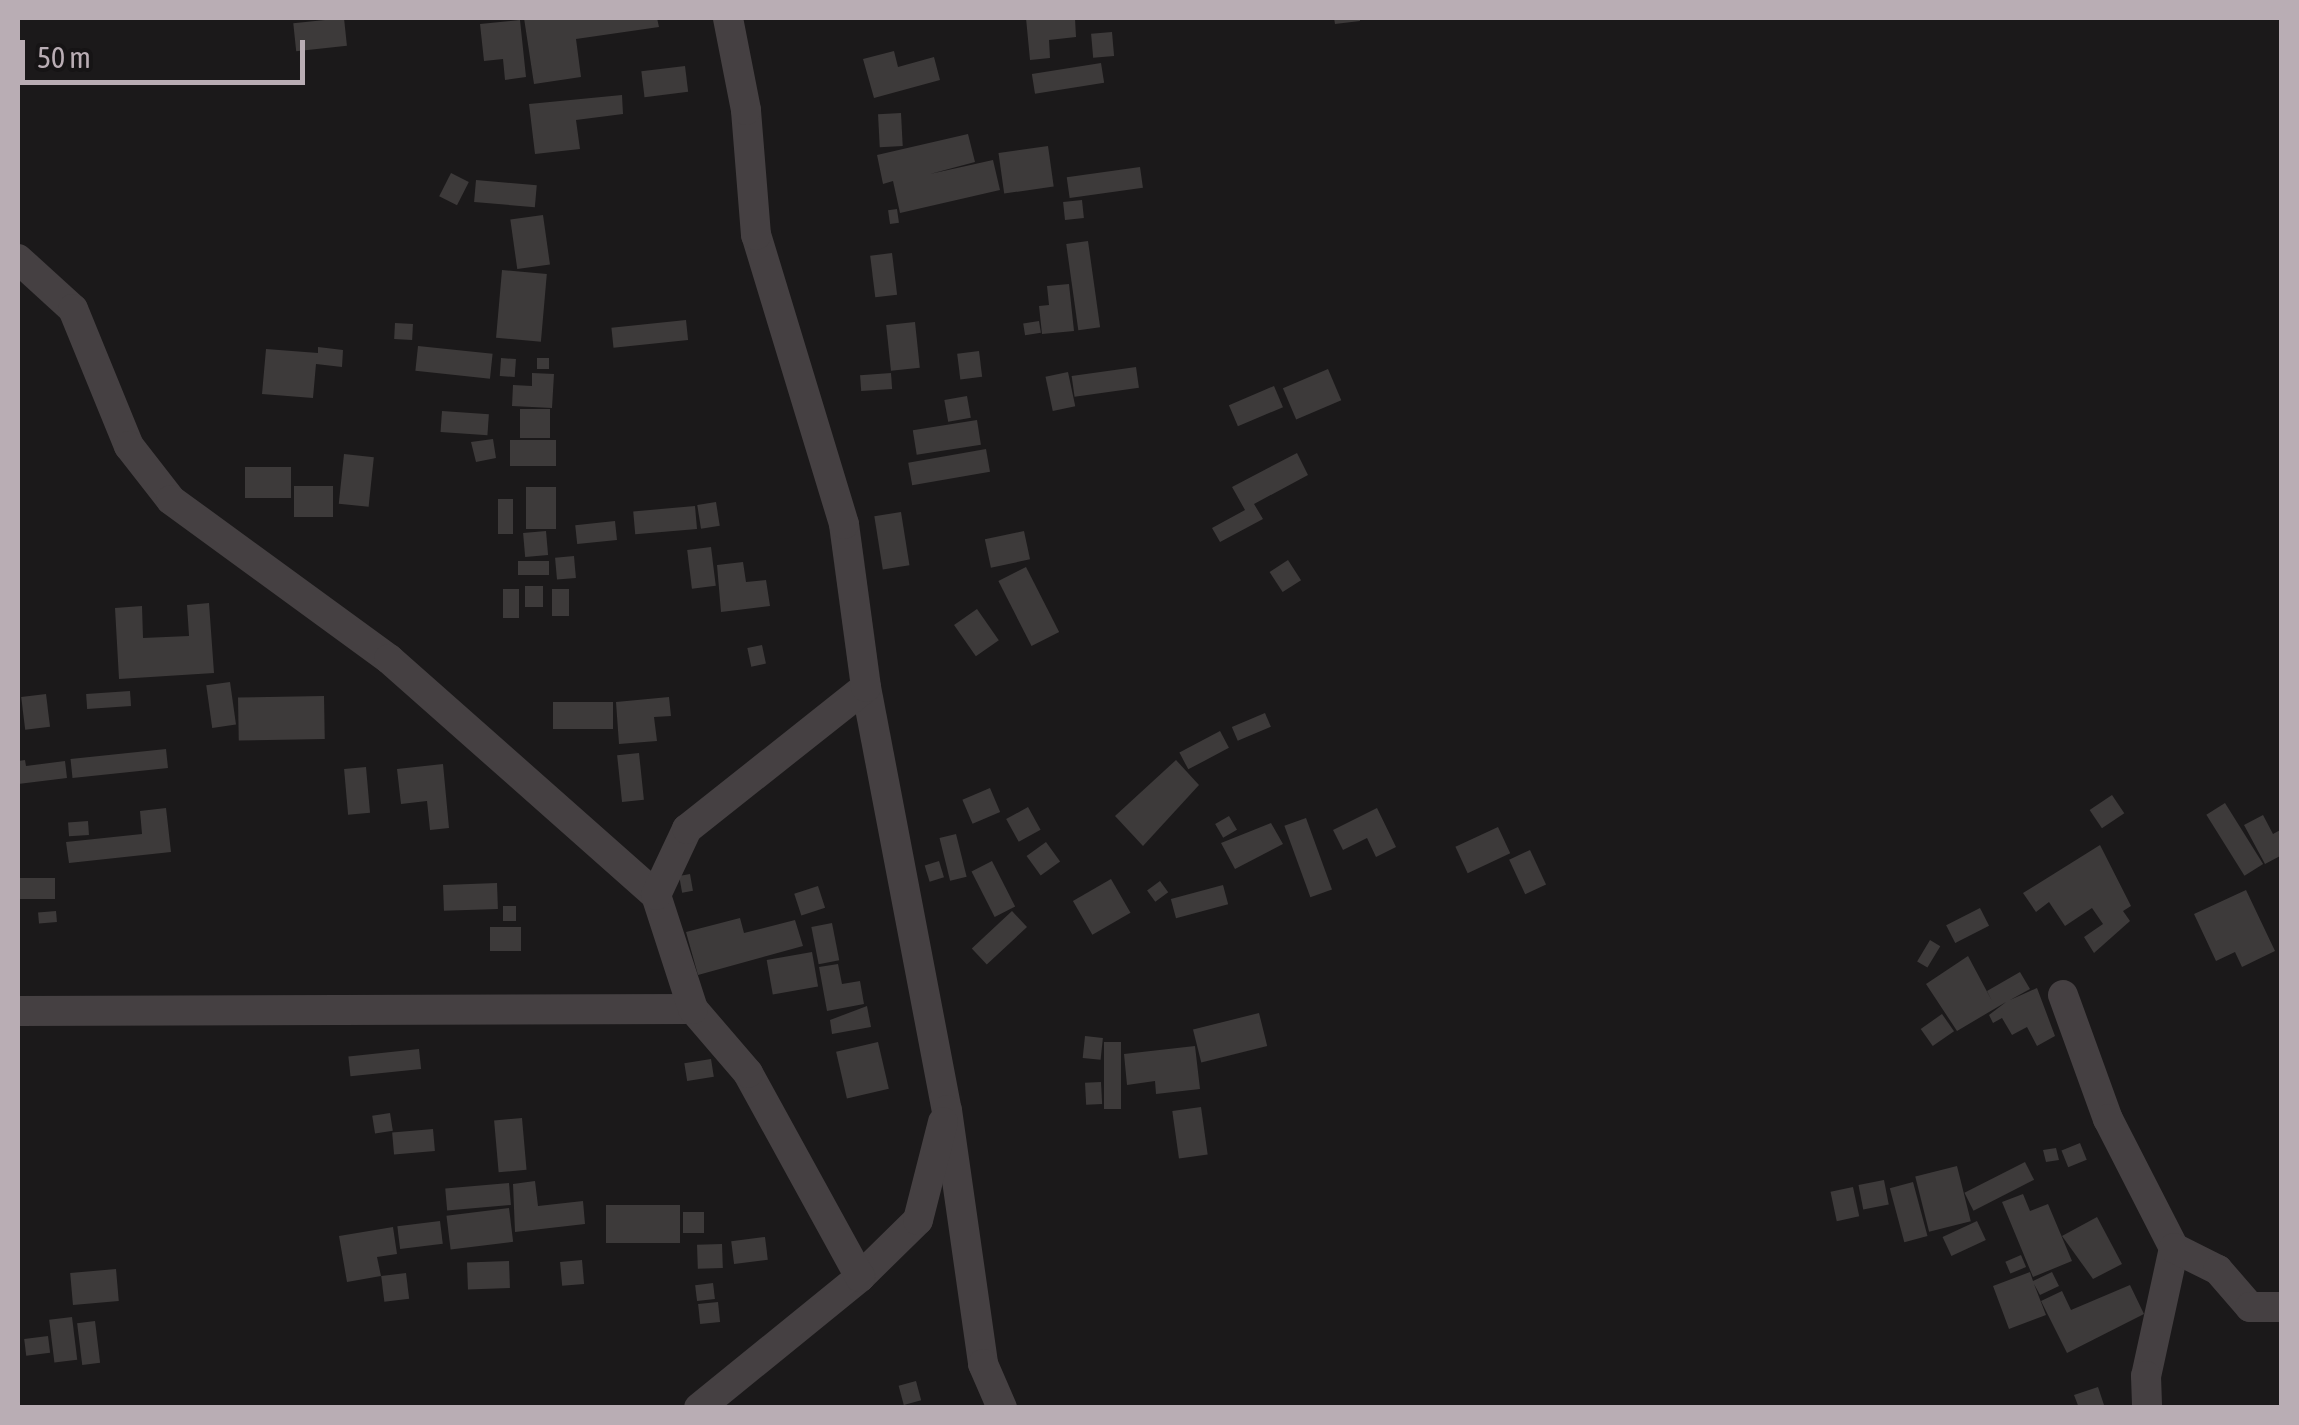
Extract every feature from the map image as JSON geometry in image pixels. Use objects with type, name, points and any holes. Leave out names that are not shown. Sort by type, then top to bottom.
[{"type":"street","points":[[728,18],[746,110],[756,235],[844,524],[866,687],[947,1110],[983,1364],[1002,1408]]},
{"type":"street","points":[[18,259],[73,309],[129,446],[171,500],[389,660],[656,895],[693,1009],[748,1073],[860,1277]]},
{"type":"street","points":[[656,895],[687,829],[866,687]]},
{"type":"street","points":[[2063,995],[2108,1119],[2174,1248],[2218,1270],[2250,1307],[2282,1307]]},
{"type":"street","points":[[18,1011],[693,1009]]},
{"type":"street","points":[[698,1408],[860,1277],[918,1220],[947,1110]]},
{"type":"street","points":[[2148,1408],[2146,1376],[2174,1248]]},
{"type":"building","points":[[344,18],[347,46],[296,51],[293,23]]},
{"type":"building","points":[[524,18],[657,18],[659,27],[576,39],[581,77],[534,84]]},
{"type":"building","points":[[1026,18],[1075,18],[1076,37],[1049,40],[1050,58],[1030,60]]},
{"type":"building","points":[[1334,18],[1360,18],[1360,21],[1335,24]]},
{"type":"building","points":[[520,20],[526,77],[505,80],[503,59],[484,61],[480,24]]},
{"type":"building","points":[[1112,32],[1114,56],[1093,58],[1091,34]]},
{"type":"building","points":[[894,51],[898,67],[934,57],[940,80],[874,98],[863,59]]},
{"type":"building","points":[[1101,63],[1104,83],[1035,94],[1032,74]]},
{"type":"building","points":[[685,66],[688,92],[644,97],[641,71]]},
{"type":"building","points":[[622,95],[623,114],[576,120],[580,149],[535,154],[529,104]]},
{"type":"building","points":[[901,113],[903,146],[880,147],[878,114]]},
{"type":"building","points":[[968,134],[975,162],[930,174],[993,160],[1000,190],[900,213],[893,181],[883,184],[877,155]]},
{"type":"building","points":[[1048,146],[1054,187],[1004,194],[998,153]]},
{"type":"building","points":[[1140,167],[1143,188],[1070,198],[1067,177]]},
{"type":"building","points":[[451,173],[469,182],[457,205],[439,196]]},
{"type":"building","points":[[476,180],[537,185],[535,207],[474,202]]},
{"type":"building","points":[[1082,200],[1084,218],[1065,220],[1063,202]]},
{"type":"building","points":[[897,209],[899,223],[890,224],[888,210]]},
{"type":"building","points":[[543,215],[550,265],[517,269],[510,220]]},
{"type":"building","points":[[1088,241],[1100,327],[1078,330],[1066,244]]},
{"type":"building","points":[[892,253],[897,295],[875,297],[870,256]]},
{"type":"building","points":[[502,270],[547,274],[541,342],[496,338]]},
{"type":"building","points":[[1069,284],[1074,331],[1042,334],[1039,306],[1049,305],[1047,286]]},
{"type":"building","points":[[686,320],[688,340],[614,348],[611,328]]},
{"type":"building","points":[[1039,321],[1041,333],[1025,335],[1023,324]]},
{"type":"building","points":[[915,322],[920,368],[891,371],[886,325]]},
{"type":"building","points":[[395,323],[413,324],[412,340],[394,339]]},
{"type":"building","points":[[418,346],[493,354],[490,379],[415,371]]},
{"type":"building","points":[[318,347],[343,350],[342,367],[316,364],[313,398],[262,394],[266,349],[318,353]]},
{"type":"building","points":[[979,351],[982,377],[960,379],[957,354]]},
{"type":"building","points":[[501,358],[516,359],[515,377],[500,376]]},
{"type":"building","points":[[537,358],[549,358],[549,369],[537,369]]},
{"type":"building","points":[[1136,367],[1139,388],[1075,397],[1072,376]]},
{"type":"building","points":[[1328,369],[1341,400],[1296,419],[1283,388]]},
{"type":"building","points":[[1068,372],[1075,406],[1053,411],[1046,377]]},
{"type":"building","points":[[532,373],[554,374],[552,408],[512,406],[513,385],[532,386]]},
{"type":"building","points":[[891,373],[892,389],[861,391],[860,375]]},
{"type":"building","points":[[1274,386],[1283,407],[1238,426],[1229,405]]},
{"type":"building","points":[[967,396],[971,418],[948,422],[944,400]]},
{"type":"building","points":[[520,409],[550,409],[550,438],[520,438]]},
{"type":"building","points":[[442,411],[489,414],[487,435],[441,432]]},
{"type":"building","points":[[977,420],[981,445],[917,455],[913,430]]},
{"type":"building","points":[[493,439],[496,458],[476,462],[471,442]]},
{"type":"building","points":[[510,440],[556,440],[556,466],[510,466]]},
{"type":"building","points":[[986,449],[990,472],[912,485],[908,463]]},
{"type":"building","points":[[1297,453],[1308,475],[1254,504],[1263,519],[1220,542],[1212,528],[1245,510],[1232,487]]},
{"type":"building","points":[[344,454],[374,457],[369,507],[339,504]]},
{"type":"building","points":[[245,467],[291,467],[291,498],[245,498]]},
{"type":"building","points":[[294,486],[333,486],[333,517],[294,517]]},
{"type":"building","points":[[526,487],[556,487],[556,529],[526,529]]},
{"type":"building","points":[[498,499],[513,499],[513,534],[498,534]]},
{"type":"building","points":[[716,502],[720,526],[701,529],[697,505]]},
{"type":"building","points":[[695,506],[697,529],[635,534],[633,511]]},
{"type":"building","points":[[901,512],[909,565],[883,570],[874,516]]},
{"type":"building","points":[[615,521],[617,540],[577,544],[575,525]]},
{"type":"building","points":[[546,531],[548,555],[525,557],[523,533]]},
{"type":"building","points":[[1024,531],[1030,559],[991,568],[985,539]]},
{"type":"building","points":[[711,547],[716,586],[692,589],[687,550]]},
{"type":"building","points":[[574,556],[576,578],[557,580],[555,558]]},
{"type":"building","points":[[1288,560],[1301,580],[1283,592],[1270,572]]},
{"type":"building","points":[[518,561],[549,561],[549,575],[518,575]]},
{"type":"building","points":[[743,562],[746,582],[766,580],[770,606],[721,612],[717,565]]},
{"type":"building","points":[[1026,567],[1059,632],[1032,646],[998,581]]},
{"type":"building","points":[[525,586],[543,586],[543,607],[525,607]]},
{"type":"building","points":[[503,589],[519,589],[519,618],[503,618]]},
{"type":"building","points":[[552,589],[569,589],[569,616],[552,616]]},
{"type":"building","points":[[209,603],[214,673],[119,679],[115,608],[142,606],[143,638],[189,636],[187,605]]},
{"type":"building","points":[[977,609],[999,640],[976,656],[954,625]]},
{"type":"building","points":[[762,645],[766,664],[751,667],[747,648]]},
{"type":"building","points":[[230,682],[236,725],[212,728],[206,685]]},
{"type":"building","points":[[130,691],[131,706],[87,709],[86,694]]},
{"type":"building","points":[[46,694],[50,727],[25,730],[21,697]]},
{"type":"building","points":[[324,696],[325,739],[239,740],[238,698]]},
{"type":"building","points":[[669,697],[671,716],[654,717],[657,741],[619,744],[616,702]]},
{"type":"building","points":[[553,702],[613,702],[613,729],[553,729]]},
{"type":"building","points":[[1265,713],[1271,727],[1238,741],[1232,727]]},
{"type":"building","points":[[1220,731],[1229,748],[1188,769],[1179,753]]},
{"type":"building","points":[[166,749],[168,768],[73,778],[71,759]]},
{"type":"building","points":[[639,753],[644,800],[622,802],[617,755]]},
{"type":"building","points":[[25,760],[26,766],[65,761],[67,778],[18,784],[18,761]]},
{"type":"building","points":[[1176,760],[1199,785],[1143,846],[1115,816]]},
{"type":"building","points":[[443,764],[449,828],[430,830],[427,801],[401,804],[397,769]]},
{"type":"building","points":[[366,767],[370,813],[348,815],[344,769]]},
{"type":"building","points":[[990,788],[1000,812],[973,824],[962,800]]},
{"type":"building","points":[[2112,795],[2124,813],[2102,828],[2090,810]]},
{"type":"building","points":[[2225,803],[2263,864],[2244,876],[2206,815]]},
{"type":"building","points":[[1028,807],[1041,830],[1019,842],[1006,819]]},
{"type":"building","points":[[166,808],[171,852],[69,863],[66,842],[142,834],[140,811]]},
{"type":"building","points":[[1377,808],[1396,847],[1376,857],[1367,838],[1343,850],[1333,830]]},
{"type":"building","points":[[2263,815],[2273,834],[2282,829],[2282,855],[2265,864],[2244,825]]},
{"type":"building","points":[[1229,816],[1237,830],[1223,838],[1215,824]]},
{"type":"building","points":[[1306,818],[1332,889],[1310,897],[1284,826]]},
{"type":"building","points":[[88,821],[89,835],[69,836],[68,822]]},
{"type":"building","points":[[1271,823],[1283,844],[1235,869],[1221,843]]},
{"type":"building","points":[[1498,827],[1510,853],[1468,873],[1455,847]]},
{"type":"building","points":[[956,834],[967,877],[950,881],[940,838]]},
{"type":"building","points":[[1046,842],[1060,861],[1041,876],[1027,856]]},
{"type":"building","points":[[2100,845],[2131,906],[2123,911],[2130,921],[2094,953],[2084,937],[2103,924],[2092,908],[2065,926],[2049,902],[2036,912],[2023,893]]},
{"type":"building","points":[[1530,850],[1546,884],[1525,894],[1509,860]]},
{"type":"building","points":[[939,861],[944,877],[930,882],[925,865]]},
{"type":"building","points":[[992,861],[1015,906],[995,917],[972,871]]},
{"type":"building","points":[[690,874],[693,891],[682,893],[679,876]]},
{"type":"building","points":[[18,878],[55,878],[55,899],[18,899]]},
{"type":"building","points":[[1111,879],[1130,913],[1092,935],[1073,901]]},
{"type":"building","points":[[1160,881],[1168,892],[1155,902],[1147,890]]},
{"type":"building","points":[[497,883],[498,909],[444,911],[443,885]]},
{"type":"building","points":[[1223,885],[1228,904],[1176,918],[1171,899]]},
{"type":"building","points":[[818,886],[825,908],[801,916],[794,894]]},
{"type":"building","points":[[2246,890],[2275,951],[2242,967],[2235,952],[2216,961],[2194,914]]},
{"type":"building","points":[[503,906],[516,906],[516,921],[503,921]]},
{"type":"building","points":[[1980,908],[1989,926],[1955,943],[1946,925]]},
{"type":"building","points":[[56,911],[57,922],[39,924],[38,913]]},
{"type":"building","points":[[1012,911],[1027,927],[987,965],[972,949]]},
{"type":"building","points":[[740,918],[744,933],[795,920],[803,946],[698,975],[686,932]]},
{"type":"building","points":[[832,923],[839,960],[819,964],[811,927]]},
{"type":"building","points":[[490,927],[521,927],[521,951],[490,951]]},
{"type":"building","points":[[1930,940],[1940,946],[1927,968],[1917,961]]},
{"type":"building","points":[[812,952],[818,986],[773,994],[767,960]]},
{"type":"building","points":[[1968,956],[1992,1001],[1987,991],[2020,972],[2030,989],[2010,1000],[2037,988],[2055,1036],[2037,1046],[2027,1027],[2012,1035],[2002,1018],[1993,1023],[1989,1015],[2006,1002],[1957,1031],[1926,984]]},
{"type":"building","points":[[838,964],[842,984],[860,981],[864,1004],[827,1011],[819,967]]},
{"type":"building","points":[[867,1006],[871,1027],[832,1034],[830,1020]]},
{"type":"building","points":[[1259,1013],[1267,1046],[1201,1062],[1193,1029]]},
{"type":"building","points":[[1942,1014],[1954,1031],[1933,1046],[1921,1029]]},
{"type":"building","points":[[1085,1036],[1103,1038],[1101,1060],[1083,1058]]},
{"type":"building","points":[[878,1042],[889,1089],[847,1098],[836,1052]]},
{"type":"building","points":[[1104,1042],[1121,1042],[1121,1109],[1104,1109]]},
{"type":"building","points":[[1195,1046],[1200,1089],[1156,1094],[1155,1081],[1127,1085],[1124,1054]]},
{"type":"building","points":[[419,1049],[421,1069],[350,1076],[348,1056]]},
{"type":"building","points":[[711,1059],[714,1077],[687,1081],[684,1063]]},
{"type":"building","points":[[1101,1082],[1102,1104],[1086,1105],[1085,1083]]},
{"type":"building","points":[[1201,1107],[1208,1155],[1179,1159],[1172,1111]]},
{"type":"building","points":[[390,1113],[393,1131],[375,1134],[372,1116]]},
{"type":"building","points":[[522,1118],[527,1170],[499,1172],[494,1120]]},
{"type":"building","points":[[433,1129],[435,1151],[394,1154],[392,1133]]},
{"type":"building","points":[[2080,1143],[2087,1160],[2068,1167],[2061,1150]]},
{"type":"building","points":[[2056,1148],[2059,1160],[2046,1162],[2043,1150]]},
{"type":"building","points":[[2025,1162],[2034,1180],[1973,1211],[1964,1193]]},
{"type":"building","points":[[1957,1166],[1971,1221],[1929,1232],[1915,1176]]},
{"type":"building","points":[[1884,1180],[1889,1205],[1863,1210],[1858,1185]]},
{"type":"building","points":[[535,1181],[538,1206],[583,1201],[585,1224],[515,1232],[513,1184]]},
{"type":"building","points":[[1913,1182],[1927,1236],[1904,1242],[1890,1188]]},
{"type":"building","points":[[509,1183],[511,1205],[447,1210],[445,1189]]},
{"type":"building","points":[[1853,1187],[1859,1216],[1837,1221],[1831,1192]]},
{"type":"building","points":[[2023,1194],[2030,1211],[2048,1204],[2072,1261],[2033,1277],[2002,1202]]},
{"type":"building","points":[[606,1205],[680,1205],[680,1243],[606,1243]]},
{"type":"building","points":[[509,1208],[513,1242],[451,1249],[446,1216]]},
{"type":"building","points":[[683,1212],[704,1212],[704,1233],[683,1233]]},
{"type":"building","points":[[2097,1217],[2122,1264],[2093,1279],[2062,1236]]},
{"type":"building","points":[[440,1221],[443,1244],[400,1249],[397,1226]]},
{"type":"building","points":[[1977,1221],[1986,1240],[1951,1256],[1943,1237]]},
{"type":"building","points":[[393,1227],[397,1254],[377,1257],[381,1276],[347,1282],[339,1236]]},
{"type":"building","points":[[765,1237],[768,1260],[734,1264],[731,1241]]},
{"type":"building","points":[[722,1244],[723,1268],[698,1269],[697,1245]]},
{"type":"building","points":[[2021,1255],[2026,1267],[2010,1274],[2005,1262]]},
{"type":"building","points":[[582,1260],[584,1284],[562,1286],[560,1262]]},
{"type":"building","points":[[509,1261],[510,1288],[468,1289],[467,1262]]},
{"type":"building","points":[[116,1269],[119,1301],[73,1305],[70,1273]]},
{"type":"building","points":[[2030,1272],[2033,1281],[2052,1272],[2059,1286],[2040,1295],[2034,1284],[2046,1315],[2009,1329],[1993,1286]]},
{"type":"building","points":[[406,1273],[409,1299],[384,1302],[381,1276]]},
{"type":"building","points":[[713,1283],[715,1299],[697,1301],[695,1285]]},
{"type":"building","points":[[2130,1285],[2144,1314],[2067,1353],[2041,1301],[2062,1291],[2071,1310]]},
{"type":"building","points":[[718,1302],[720,1322],[700,1324],[698,1304]]},
{"type":"building","points":[[72,1317],[77,1360],[54,1362],[49,1320]]},
{"type":"building","points":[[95,1321],[100,1363],[82,1365],[77,1323]]},
{"type":"building","points":[[48,1336],[50,1353],[26,1356],[24,1339]]},
{"type":"building","points":[[916,1381],[921,1400],[904,1405],[899,1386]]},
{"type":"building","points":[[2098,1387],[2105,1408],[2079,1408],[2074,1395]]}]
